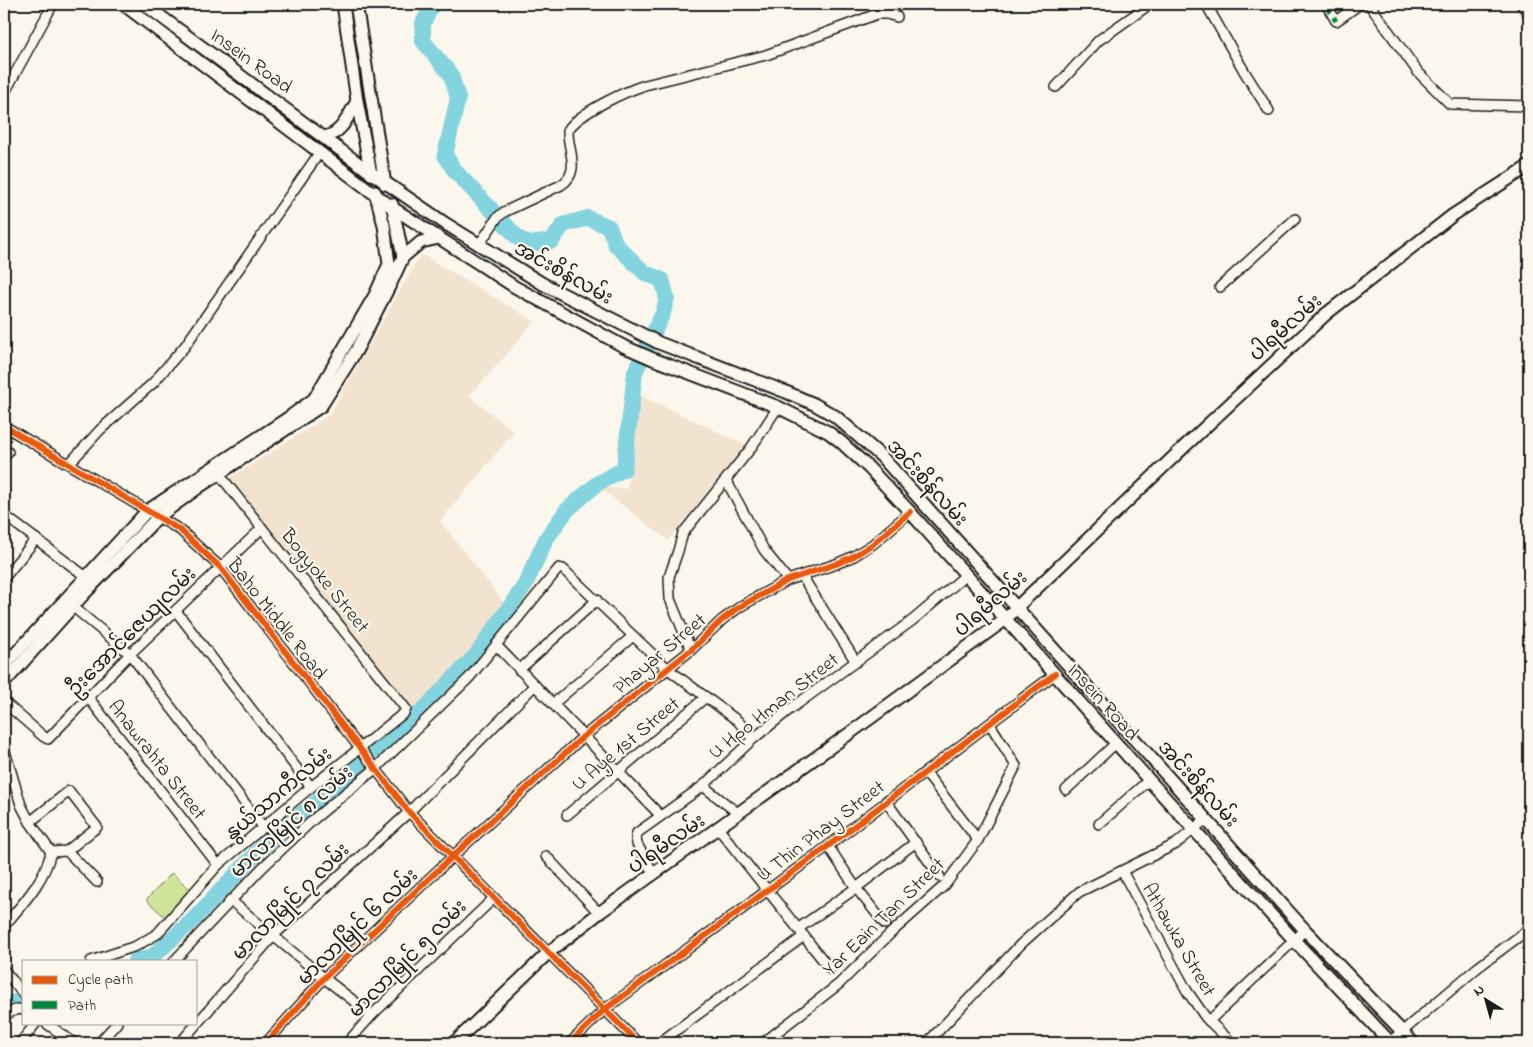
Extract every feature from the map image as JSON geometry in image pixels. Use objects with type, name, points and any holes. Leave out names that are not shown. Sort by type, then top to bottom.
[{"type":"main road","name":"Insein Road","points":[[123,4],[375,194]]},
{"type":"main road","name":"Insein Road","points":[[144,4],[289,110]]},
{"type":"main road","points":[[4,683],[72,606],[85,576],[147,510],[314,399],[375,295],[389,264],[384,225],[370,172],[357,101],[343,4]]},
{"type":"main road","points":[[356,4],[384,182],[393,208],[402,257]]},
{"type":"main road","points":[[324,137],[332,136],[337,132],[357,101]]},
{"type":"main road","name":"အင်းစိန်လမ်း","points":[[289,110],[384,182],[542,284],[659,343],[814,404],[835,416],[881,456],[1305,930],[1412,1043]]},
{"type":"main road","name":"ပါရမီလမ်း","points":[[454,1043],[548,953],[599,912],[739,814],[1006,619],[1185,446],[1326,314],[1453,215],[1529,166]]},
{"type":"main road","name":"အင်းစိန်လမ်း","points":[[375,194],[393,208],[515,287],[604,337],[653,359],[778,407],[821,428],[841,442],[869,468],[1006,619]]},
{"type":"main road","points":[[4,666],[158,517],[321,406],[360,344],[402,257],[421,242],[439,238]]},
{"type":"main road","points":[[751,397],[758,381]]},
{"type":"main road","name":"Insein Road","points":[[1006,619],[1194,830]]},
{"type":"main road","name":"အင်းစိန်လမ်း","points":[[1194,830],[1391,1043]]},
{"type":"street","points":[[4,94],[53,4]]},
{"type":"street","points":[[876,4],[882,14],[897,17]]},
{"type":"street","points":[[480,245],[497,218],[504,212],[569,180],[572,170],[571,151],[567,136],[568,130],[574,122],[586,114],[630,90],[766,55],[882,14],[900,4]]},
{"type":"street","points":[[1056,87],[1099,40],[1150,4]]},
{"type":"street","points":[[1206,4],[1268,111]]},
{"type":"street","points":[[1326,4],[1336,21],[1360,4]]},
{"type":"street","points":[[1369,4],[1418,72],[1450,104],[1529,106]]},
{"type":"street","points":[[1521,4],[1529,14]]},
{"type":"street","points":[[69,464],[100,430],[153,383],[185,346],[320,152]]},
{"type":"street","points":[[1220,286],[1294,218]]},
{"type":"street","points":[[691,650],[670,599],[669,577],[683,533],[751,448],[778,407]]},
{"type":"street","name":"Baho Middle Road","points":[[4,426],[180,530],[220,567],[409,812],[638,1043]]},
{"type":"street","name":"Bogyoke Street","points":[[219,474],[406,708]]},
{"type":"street","points":[[726,480],[764,550],[788,580]]},
{"type":"street","name":"Phayar Street","points":[[453,856],[584,736],[691,650],[722,620],[741,606],[788,580],[854,556],[872,544],[910,512]]},
{"type":"street","points":[[4,515],[85,576]]},
{"type":"street","name":"ဦးအောင်ဇေယျလမ်း","points":[[4,702],[48,739],[130,654],[262,528]]},
{"type":"street","points":[[4,578],[36,539]]},
{"type":"street","name":"မာလာမြိုင် ၈ လမ်း","points":[[175,960],[230,900],[315,818],[374,767],[469,678],[555,571],[559,568],[563,569],[597,600]]},
{"type":"street","name":"U Hpo Hman Street","points":[[654,875],[637,844],[636,836],[660,815],[702,786],[753,739],[789,710],[913,620],[966,575]]},
{"type":"street","points":[[802,576],[856,662]]},
{"type":"street","points":[[520,670],[597,600],[668,668],[738,721],[753,739]]},
{"type":"street","points":[[72,606],[130,654],[264,828]]},
{"type":"street","points":[[176,611],[311,787]]},
{"type":"street","points":[[553,704],[633,636]]},
{"type":"street","points":[[496,646],[660,815]]},
{"type":"street","name":"U Thin Phay Street","points":[[570,1043],[604,1010],[828,846],[1055,674]]},
{"type":"street","name":"မာလာမြိုင် ၇ လမ်း","points":[[198,1022],[274,935],[409,812],[535,685]]},
{"type":"street","name":"Anawrahta Street","points":[[88,697],[218,865]]},
{"type":"street","name":"U Aye 1st Street","points":[[566,815],[706,697]]},
{"type":"street","name":"နွယ်သာကီလမ်း","points":[[94,960],[136,946],[157,934],[218,865],[311,787],[360,750],[404,712],[406,708]]},
{"type":"street","name":"Yar Eain Tan Street","points":[[764,1043],[839,984],[892,932],[946,885],[978,840],[1016,766],[990,724]]},
{"type":"street","points":[[1066,790],[1116,743]]},
{"type":"street","points":[[4,748],[22,805],[30,822],[51,852],[48,864],[39,883],[4,926]]},
{"type":"street","points":[[925,772],[978,840]]},
{"type":"street","points":[[1099,824],[1149,780]]},
{"type":"street","points":[[702,786],[739,814]]},
{"type":"street","points":[[30,822],[68,792],[97,827],[67,851],[51,852]]},
{"type":"street","points":[[886,802],[940,877]]},
{"type":"street","points":[[927,1043],[1021,944],[1079,892],[1176,844],[1206,819]]},
{"type":"street","points":[[718,828],[830,969]]},
{"type":"street","points":[[799,928],[856,888],[916,842]]},
{"type":"street","points":[[828,846],[856,888],[885,924]]},
{"type":"street","points":[[67,851],[98,882]]},
{"type":"street","name":"မာလာမြိုင် ၆ လမ်း","points":[[266,1043],[324,978],[453,856]]},
{"type":"street","points":[[546,856],[599,912]]},
{"type":"street","name":"Athawka Street","points":[[1122,871],[1187,991],[1209,1021],[1232,1043]]},
{"type":"street","name":"မာလာမြိုင် ၅ လမ်း","points":[[347,1043],[372,1014],[494,898]]},
{"type":"street","points":[[230,900],[324,978],[372,1014]]},
{"type":"street","points":[[1391,1043],[1401,1032],[1477,968],[1529,929]]},
{"type":"street","points":[[1209,1021],[1305,930]]},
{"type":"street","points":[[659,1043],[804,936]]},
{"type":"street","points":[[11,979],[22,993]]},
{"type":"street","points":[[4,1014],[18,1009],[22,1010]]},
{"type":"street","points":[[20,1043],[35,1024]]},
{"type":"street","points":[[47,1024],[74,1043]]},
{"type":"street","points":[[99,1043],[116,1024]]},
{"type":"street","name":"မာလာမြိုင် ၇ လမ်း","points":[[180,1043],[197,1024]]},
{"type":"shaded area","points":[[421,254],[534,321],[469,396],[514,432],[440,521],[505,604],[474,648],[414,711],[230,478],[329,415]]},
{"type":"shaded area","points":[[639,395],[746,445],[668,540],[599,487],[627,489]]},
{"type":"green space","points":[[172,873],[191,890],[165,917],[146,900]]},
{"type":"waterway","points":[[139,960],[153,956],[192,921],[261,848],[387,743],[428,705],[477,654],[525,585],[546,539],[567,510],[598,483],[624,469],[635,372],[663,313],[667,298],[662,280],[645,273],[616,245],[609,227],[588,218],[563,225],[552,241],[529,244],[518,238],[455,171],[445,155],[458,98],[451,75],[423,41],[423,23],[433,4]]},
{"type":"waterway","points":[[4,1006],[22,1000]]},
{"type":"marked path","points":[[1326,4],[1336,21]]},
{"type":"cycle path","points":[[4,426],[180,530],[220,567],[409,812],[638,1043]]},
{"type":"cycle path","points":[[266,1043],[324,978],[453,856],[584,736],[691,650],[722,620],[741,606],[788,580],[854,556],[873,544],[910,512]]},
{"type":"cycle path","points":[[570,1043],[604,1010],[828,846],[1055,674]]}]
